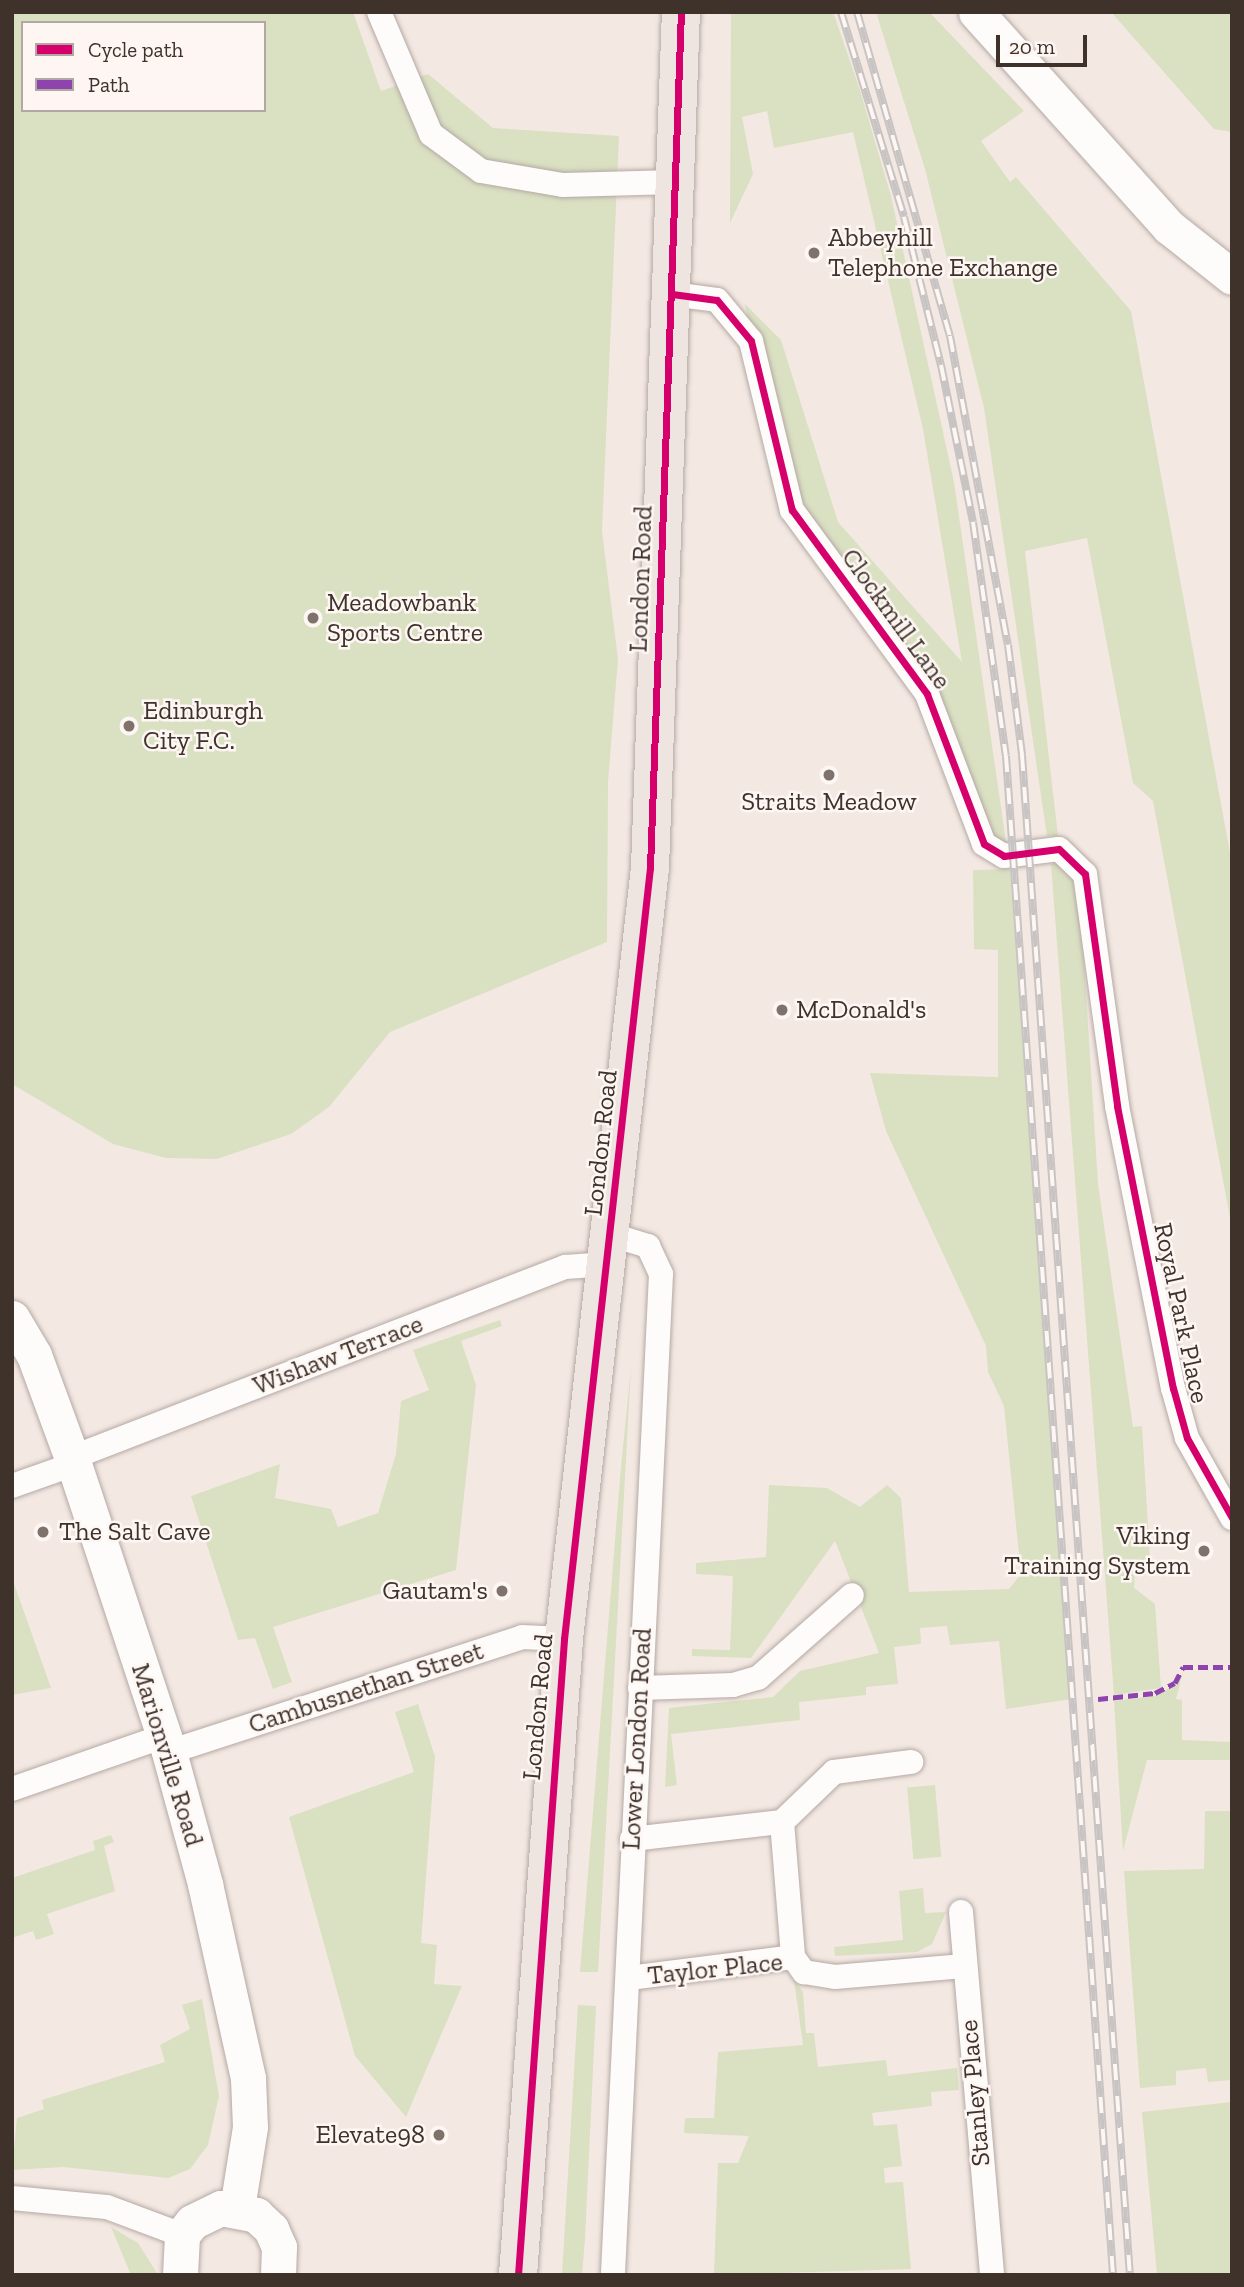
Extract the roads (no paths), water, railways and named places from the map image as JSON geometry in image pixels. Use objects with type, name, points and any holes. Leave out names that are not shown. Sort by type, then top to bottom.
[{"type":"main road","name":"London Road","points":[[518,2275],[564,1639],[610,1249],[649,881],[681,12]]},
{"type":"street","points":[[379,12],[430,134],[481,171],[563,184],[676,183]]},
{"type":"street","points":[[976,12],[1169,227],[1232,277]]},
{"type":"street","name":"Clockmill Lane","points":[[672,294],[717,300],[751,341],[792,510],[927,694],[984,844],[1007,856],[1059,849],[1082,867],[1117,1106]]},
{"type":"street","name":"Royal Park Place","points":[[1117,1106],[1173,1388],[1188,1438],[1232,1518]]},
{"type":"street","name":"Lower London Road","points":[[610,1249],[648,1246],[661,1274],[613,2275]]},
{"type":"street","name":"Wishaw Terrace","points":[[12,1486],[610,1249]]},
{"type":"street","name":"Marionville Road","points":[[12,1318],[34,1355],[73,1461],[166,1744],[248,2078],[250,2127],[237,2208]]},
{"type":"street","points":[[640,1688],[733,1685],[758,1678],[852,1595]]},
{"type":"street","name":"Cambusnethan Street","points":[[12,1789],[522,1637],[564,1639]]},
{"type":"street","points":[[632,1839],[782,1822],[834,1772],[911,1762]]},
{"type":"street","points":[[782,1822],[793,1957]]},
{"type":"street","name":"Stanley Place","points":[[961,1912],[992,2275]]},
{"type":"street","name":"Taylor Place","points":[[629,1978],[793,1957],[816,1977],[964,1966]]},
{"type":"street","points":[[12,2198],[107,2207],[182,2235]]},
{"type":"street","points":[[180,2275],[182,2235],[206,2212],[237,2208],[271,2229],[279,2247],[278,2275]]},
{"type":"railway","points":[[841,12],[904,217],[941,365],[973,522],[1006,756],[1113,2275]]},
{"type":"railway","points":[[857,12],[950,336],[1008,645],[1022,755],[1130,2275]]},
{"type":"place","name":"Abbeyhill Telephone Exchange","points":[[814,253]]},
{"type":"place","name":"Meadowbank Sports Centre","points":[[313,618]]},
{"type":"place","name":"Edinburgh City F.C.","points":[[129,726]]},
{"type":"place","name":"Straits Meadow","points":[[829,775]]},
{"type":"place","name":"McDonald's","points":[[782,1010]]},
{"type":"place","name":"The Salt Cave","points":[[43,1532]]},
{"type":"place","name":"Viking Training System","points":[[1204,1551]]},
{"type":"place","name":"Gautam's","points":[[502,1591]]},
{"type":"place","name":"Elevate98","points":[[439,2135]]}]
